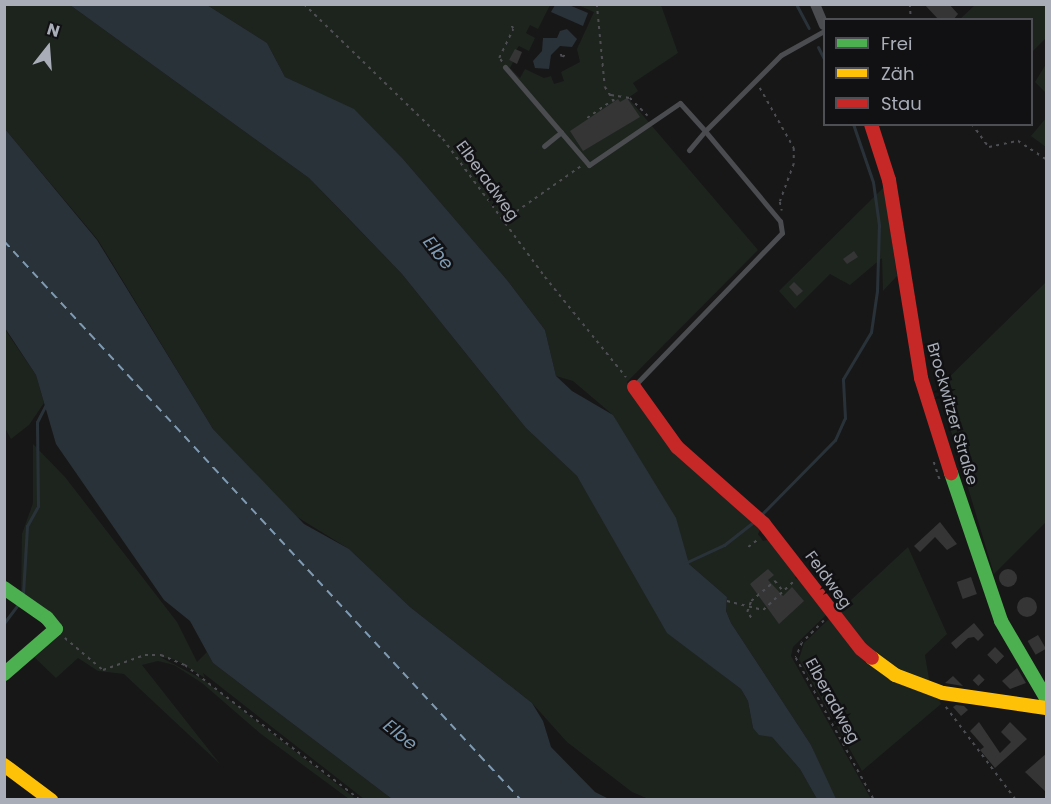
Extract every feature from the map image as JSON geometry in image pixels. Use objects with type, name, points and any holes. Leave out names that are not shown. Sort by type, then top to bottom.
[{"type":"street","points":[[815,4],[823,21]]},
{"type":"street","name":"Brockwitzer Straße","points":[[873,126],[889,180],[921,378],[941,444],[1002,621],[1047,698]]},
{"type":"street","name":"Feldweg","points":[[634,387],[677,447],[753,513],[800,576],[861,650],[895,675],[943,693],[1047,708]]},
{"type":"street","points":[[4,588],[46,618],[56,629],[4,674]]},
{"type":"street","points":[[4,765],[51,800]]},
{"type":"lane","points":[[689,150],[760,72],[781,55],[823,32]]},
{"type":"lane","points":[[505,67],[589,165],[680,103],[782,227],[779,238],[637,378],[634,387]]},
{"type":"lane","points":[[544,146],[561,132]]},
{"type":"path","name":"Elberadweg","points":[[303,4],[443,139],[503,220],[634,387]]},
{"type":"path","points":[[587,118],[614,101],[605,87],[597,4]]},
{"type":"path","points":[[505,67],[499,58],[513,29],[511,26]]},
{"type":"path","points":[[561,54],[562,57],[565,55]]},
{"type":"path","points":[[760,72],[760,90],[794,148],[794,164],[780,202],[782,227]]},
{"type":"path","points":[[610,95],[630,98],[652,121]]},
{"type":"path","points":[[973,126],[989,147],[1018,141],[1047,159]]},
{"type":"path","points":[[503,220],[583,164],[589,165]]},
{"type":"path","points":[[748,548],[765,530]]},
{"type":"path","points":[[728,601],[763,610],[800,576]]},
{"type":"path","points":[[751,618],[747,612],[749,605],[775,580],[784,592]]},
{"type":"path","name":"Elberadweg","points":[[827,618],[802,643],[796,658],[874,800]]},
{"type":"path","points":[[56,629],[103,670],[145,655],[161,655],[185,665],[360,800]]},
{"type":"path","points":[[943,693],[945,704],[1016,800]]},
{"type":"shaded area","points":[[4,5],[70,5],[309,178],[402,274],[526,428],[577,476],[629,561],[658,617],[679,641],[741,689],[748,701],[753,728],[772,737],[800,769],[817,799],[651,800],[632,792],[567,742],[532,703],[410,607],[349,549],[294,515],[213,429],[98,240],[5,129]]},
{"type":"shaded area","points":[[207,5],[550,5],[538,29],[530,25],[526,33],[535,38],[529,51],[519,46],[509,60],[513,62],[510,68],[520,78],[525,69],[544,78],[551,76],[554,84],[564,81],[561,72],[580,62],[577,49],[594,12],[578,5],[661,5],[678,53],[633,83],[638,91],[628,98],[758,250],[627,382],[656,428],[761,528],[758,534],[763,541],[771,539],[797,575],[795,578],[803,582],[826,615],[793,647],[791,656],[871,799],[836,799],[832,796],[811,745],[731,623],[726,611],[727,597],[689,564],[613,415],[573,381],[556,376],[545,330],[507,280],[403,159],[354,110],[285,77],[267,43]]},
{"type":"shaded area","points":[[975,5],[1046,5],[1046,38],[1033,51],[1033,18],[961,18]]},
{"type":"shaded area","points":[[1046,64],[1046,93],[1035,82]]},
{"type":"shaded area","points":[[1046,118],[1046,147],[1031,136]]},
{"type":"shaded area","points":[[884,187],[897,276],[883,291],[882,258],[850,285],[830,274],[795,309],[779,291]]},
{"type":"shaded area","points":[[1046,282],[1046,522],[994,574],[938,388]]},
{"type":"shaded area","points":[[4,328],[36,375],[44,403],[29,425],[11,439],[5,428]]},
{"type":"shaded area","points":[[33,444],[65,477],[177,622],[197,662],[207,652],[213,663],[392,799],[364,799],[203,673],[205,678],[176,660],[160,657],[204,680],[356,799],[349,799],[261,734],[202,683],[174,665],[158,661],[142,665],[220,764],[124,674],[98,671],[78,658],[56,678],[32,655],[57,632],[21,597],[22,534],[33,503]]},
{"type":"shaded area","points":[[908,547],[947,634],[925,655],[930,685],[883,662],[836,614]]},
{"type":"shaded area","points":[[830,618],[937,696],[941,704],[862,771],[799,659],[804,643]]},
{"type":"water","name":"Elbe","points":[[70,5],[207,5],[267,43],[285,77],[354,109],[403,159],[507,280],[545,330],[556,376],[572,391],[613,415],[676,518],[689,564],[727,597],[726,611],[731,623],[811,745],[836,799],[817,799],[800,769],[772,737],[759,735],[753,728],[748,701],[741,689],[667,633],[577,476],[526,428],[402,274],[351,221],[309,178]]},
{"type":"water","points":[[555,5],[569,5],[588,13],[583,26],[551,12]]},
{"type":"water","points":[[567,29],[577,39],[572,47],[560,46],[551,55],[549,69],[535,68],[533,61],[542,51],[543,38],[557,38],[560,31]]},
{"type":"water","name":"Elbe","points":[[5,129],[97,240],[213,429],[304,524],[349,549],[410,607],[532,703],[543,721],[551,747],[595,792],[609,799],[392,799],[213,663],[190,621],[164,600],[56,444],[36,375],[5,328]]},
{"type":"building","points":[[924,4],[949,4],[958,14],[955,18],[937,18]]},
{"type":"building","points":[[515,49],[522,52],[517,64],[509,60]]},
{"type":"building","points":[[627,98],[640,117],[583,151],[570,131],[618,99],[620,102]]},
{"type":"building","points":[[854,251],[858,257],[847,264],[843,259]]},
{"type":"building","points":[[794,282],[803,291],[797,296],[789,287]]},
{"type":"building","points":[[940,522],[957,544],[947,550],[935,537],[920,552],[914,546]]},
{"type":"building","points":[[768,569],[774,575],[768,580],[783,596],[792,587],[804,601],[779,624],[750,584]]},
{"type":"building","points":[[1004,569],[1012,569],[1017,574],[1015,585],[1004,587],[999,582],[999,574]]},
{"type":"building","points":[[971,577],[977,594],[963,599],[957,582]]},
{"type":"building","points":[[1027,597],[1034,600],[1037,607],[1034,614],[1027,617],[1020,614],[1017,607],[1020,600]]},
{"type":"building","points":[[974,623],[984,635],[978,641],[974,637],[968,638],[956,649],[951,643]]},
{"type":"building","points":[[1038,635],[1046,649],[1036,655],[1028,641]]},
{"type":"building","points":[[995,647],[1004,656],[996,664],[987,655]]},
{"type":"building","points":[[1017,668],[1026,683],[1010,689],[1002,681]]},
{"type":"building","points":[[979,674],[985,680],[978,686],[973,680]]},
{"type":"building","points":[[953,676],[963,686],[945,683]]},
{"type":"building","points":[[964,706],[968,710],[961,716],[953,707]]},
{"type":"building","points":[[979,722],[1000,753],[1011,742],[1001,732],[1010,722],[1027,739],[995,768],[980,750],[984,747],[970,731]]},
{"type":"building","points":[[1047,753],[1047,793],[1025,772]]},
{"type":"waterway","points":[[796,4],[809,28]]},
{"type":"waterway","points":[[818,47],[823,57]]},
{"type":"waterway","points":[[760,516],[835,440],[845,418],[843,379],[871,332],[877,291],[879,225],[873,182],[854,126]]},
{"type":"waterway","points":[[23,594],[27,526],[38,506],[37,422],[47,402]]},
{"type":"waterway","points":[[685,563],[724,545],[753,522]]},
{"type":"waterway","points":[[4,623],[19,603]]},
{"type":"ferry route","points":[[4,241],[521,800]]},
{"type":"traffic: fast","points":[[951,473],[1001,621],[1046,698]]},
{"type":"traffic: fast","points":[[4,588],[47,618],[56,629],[4,674]]},
{"type":"traffic: slow","points":[[872,658],[895,675],[943,693],[1046,708]]},
{"type":"traffic: slow","points":[[4,765],[51,800]]},
{"type":"traffic: jam","points":[[872,126],[889,180],[921,378],[951,473]]},
{"type":"traffic: jam","points":[[634,387],[677,447],[764,524],[861,649],[872,658]]}]
